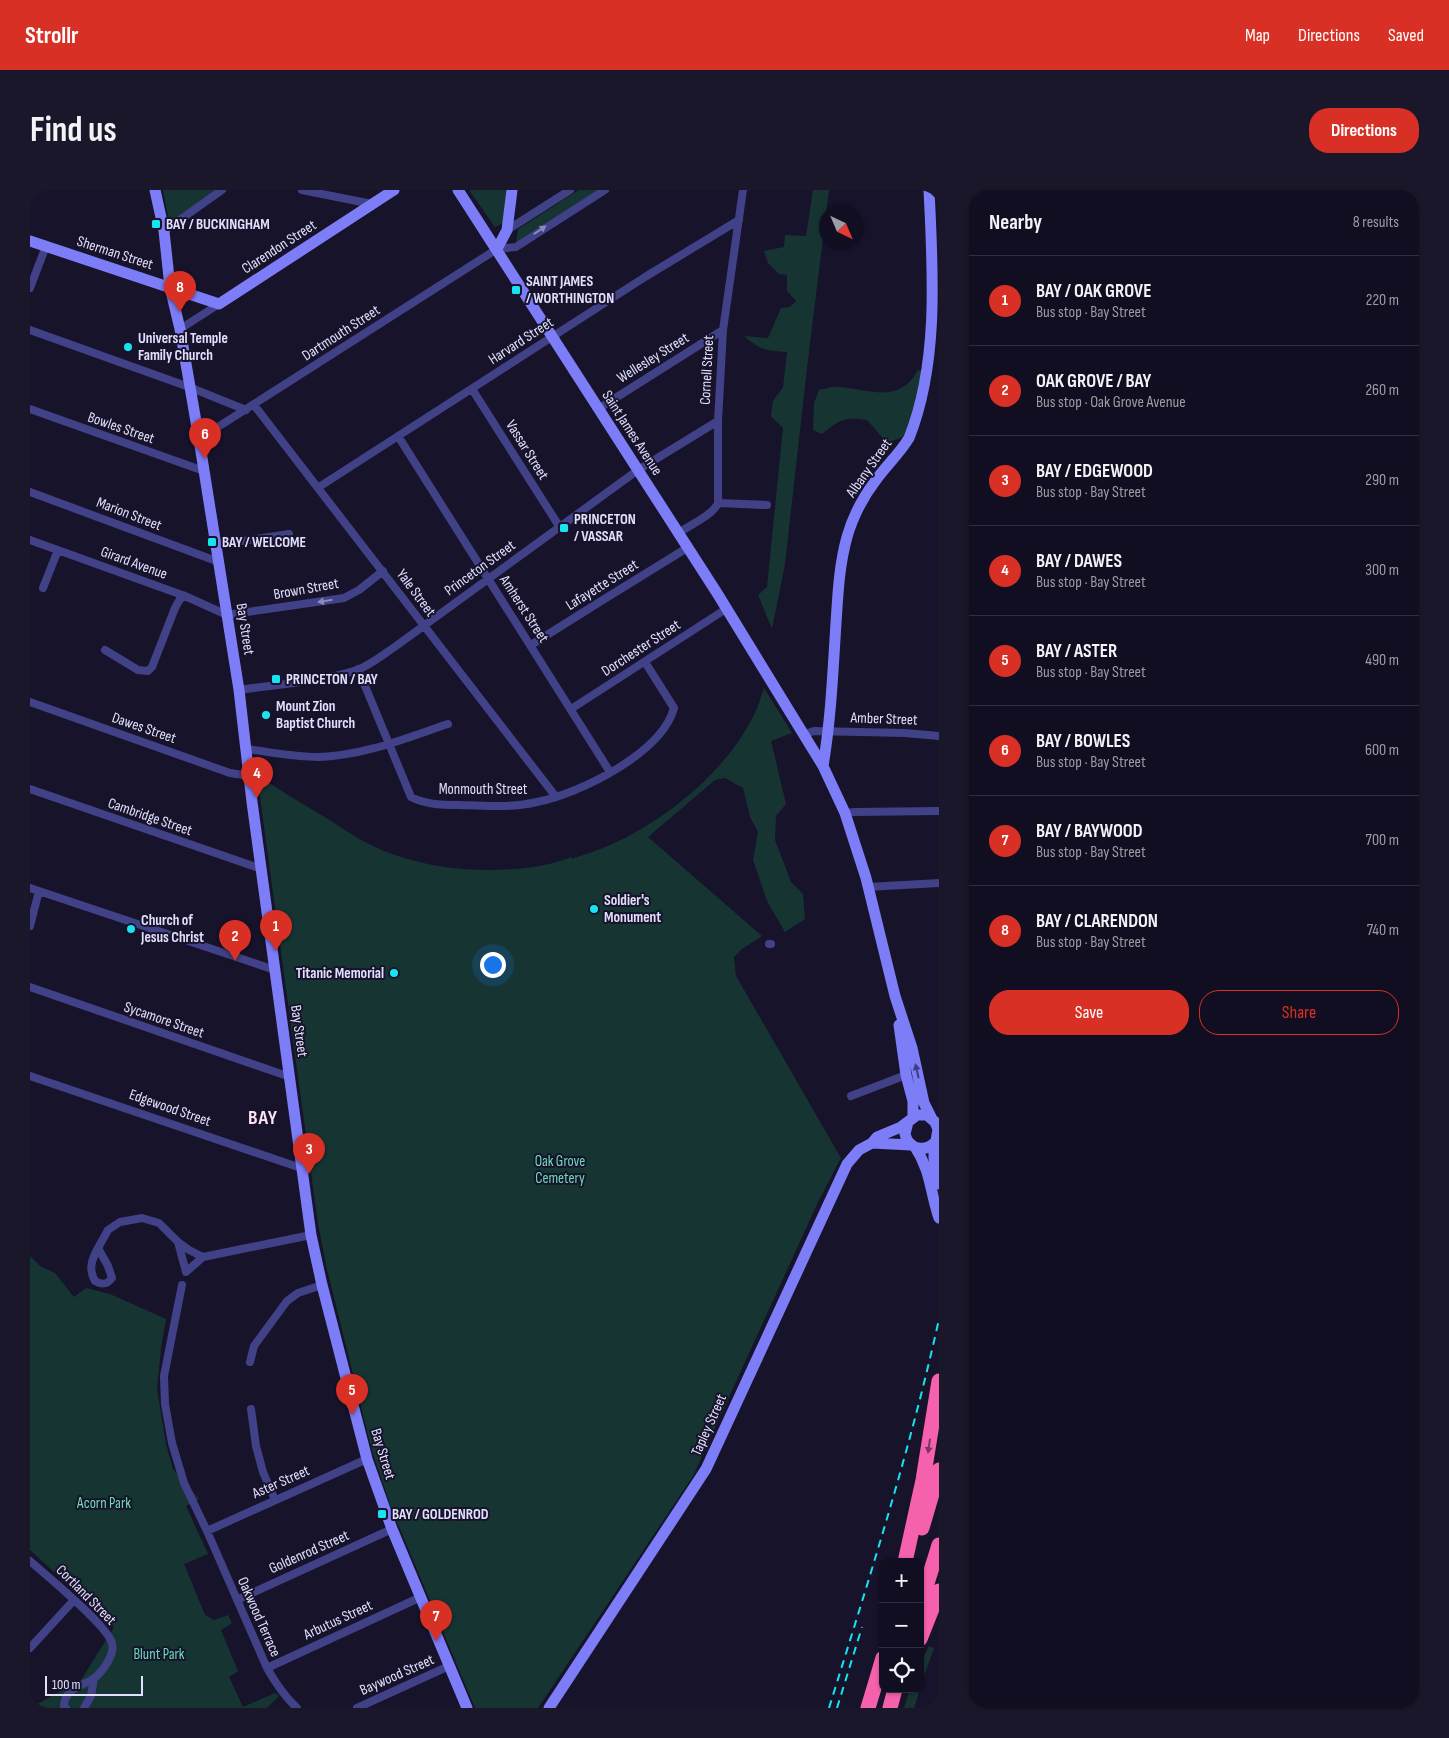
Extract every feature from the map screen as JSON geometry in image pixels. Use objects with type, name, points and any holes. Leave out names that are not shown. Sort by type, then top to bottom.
[{"type":"highway","points":[[906,1558],[923,1480],[939,1380]]},
{"type":"highway","points":[[912,1558],[939,1470]]},
{"type":"highway","points":[[921,1603],[939,1545]]},
{"type":"highway","points":[[924,1629],[939,1591]]},
{"type":"highway","points":[[868,1708],[879,1671]]},
{"type":"main road","name":"Bay Street","points":[[155,190],[164,231],[170,287],[180,329],[199,439],[239,690],[311,1235],[367,1459],[392,1529],[467,1708]]},
{"type":"main road","name":"Clarendon Street","points":[[219,304],[394,190]]},
{"type":"main road","name":"Saint James Avenue","points":[[458,190],[758,659],[823,766],[845,813],[868,887],[895,996]]},
{"type":"main road","points":[[497,249],[507,230],[512,190]]},
{"type":"main road","name":"Albany Street","points":[[823,766],[828,732],[838,585],[847,538],[853,520],[869,489],[908,438],[930,386],[934,366],[937,320],[929,190]]},
{"type":"main road","name":"Sherman Street","points":[[30,241],[219,304]]},
{"type":"main road","points":[[895,996],[906,1075],[913,1101],[905,1134],[923,1159],[929,1173],[931,1191],[939,1218]]},
{"type":"main road","points":[[895,996],[912,1048],[924,1103],[934,1118],[938,1129],[934,1158],[939,1184]]},
{"type":"main road","points":[[910,1119],[922,1115],[934,1118]]},
{"type":"main road","name":"Tapley Street","points":[[549,1708],[706,1469],[847,1164],[859,1150],[872,1143],[877,1137],[901,1127],[910,1119]]},
{"type":"main road","points":[[872,1143],[925,1148],[937,1139]]},
{"type":"street","points":[[164,231],[222,190]]},
{"type":"street","points":[[302,190],[372,204]]},
{"type":"street","points":[[507,230],[570,190]]},
{"type":"street","points":[[497,249],[516,247],[606,190]]},
{"type":"street","name":"Cornell Street","points":[[718,503],[718,421],[723,330],[743,190]]},
{"type":"street","name":"Harvard Street","points":[[319,487],[552,336],[739,220]]},
{"type":"street","points":[[30,288],[46,246]]},
{"type":"street","name":"Dartmouth Street","points":[[199,439],[497,249]]},
{"type":"street","name":"Clarendon Street","points":[[180,329],[219,304]]},
{"type":"street","points":[[30,330],[189,387],[246,410]]},
{"type":"street","name":"Wellesley Street","points":[[598,409],[723,330]]},
{"type":"street","name":"Vassar Street","points":[[472,389],[559,526]]},
{"type":"street","name":"Yale Street","points":[[254,405],[556,797]]},
{"type":"street","name":"Bowles Street","points":[[30,409],[204,471]]},
{"type":"street","name":"Princeton Street","points":[[239,690],[324,678],[358,669],[396,646],[638,470],[718,421]]},
{"type":"street","name":"Amherst Street","points":[[398,436],[610,772]]},
{"type":"street","name":"Marion Street","points":[[30,492],[219,562]]},
{"type":"street","points":[[678,533],[707,514],[718,503],[767,505]]},
{"type":"street","points":[[216,545],[289,534]]},
{"type":"street","name":"Girard Avenue","points":[[30,540],[185,596],[227,615]]},
{"type":"street","name":"Lafayette Street","points":[[531,646],[687,548]]},
{"type":"street","points":[[43,588],[58,550]]},
{"type":"street","name":"Brown Street","points":[[227,615],[344,598],[359,590],[382,572]]},
{"type":"street","points":[[105,650],[138,670],[148,671],[152,667],[175,608],[180,599],[185,596]]},
{"type":"street","name":"Dorchester Street","points":[[571,709],[726,609]]},
{"type":"street","name":"Monmouth Street","points":[[358,669],[411,797],[419,801],[445,805],[506,806],[536,803],[585,786],[636,756],[657,736],[671,719],[674,708],[645,662]]},
{"type":"street","name":"Dawes Street","points":[[30,702],[230,773],[250,776]]},
{"type":"street","points":[[246,749],[318,757],[356,752],[448,724]]},
{"type":"street","name":"Amber Street","points":[[805,734],[814,731],[905,733],[939,736]]},
{"type":"street","name":"Cambridge Street","points":[[30,789],[262,870]]},
{"type":"street","points":[[845,813],[939,811]]},
{"type":"street","points":[[868,887],[939,883]]},
{"type":"street","points":[[30,888],[275,970]]},
{"type":"street","points":[[30,926],[39,891]]},
{"type":"street","name":"Sycamore Street","points":[[30,987],[290,1077]]},
{"type":"street","points":[[851,1096],[906,1075]]},
{"type":"street","name":"Edgewood Street","points":[[30,1076],[301,1168]]},
{"type":"street","points":[[98,1248],[108,1230],[120,1222],[136,1218],[150,1219],[159,1223],[178,1242],[203,1257]]},
{"type":"street","points":[[178,1242],[186,1272],[203,1257],[311,1235]]},
{"type":"street","name":"Oakwood Terrace","points":[[182,1285],[164,1376],[165,1404],[172,1443],[184,1483],[267,1668],[278,1688],[297,1708]]},
{"type":"street","points":[[250,1362],[254,1346],[287,1301],[298,1293],[322,1285]]},
{"type":"street","points":[[251,1409],[256,1446],[263,1472],[275,1500]]},
{"type":"street","name":"Aster Street","points":[[207,1531],[367,1459]]},
{"type":"street","name":"Goldenrod Street","points":[[237,1600],[392,1529]]},
{"type":"street","name":"Cortland Street","points":[[30,1560],[74,1600],[111,1641],[113,1650],[110,1658],[94,1678],[80,1685],[66,1696],[64,1702],[66,1708]]},
{"type":"street","name":"Arbutus Street","points":[[267,1668],[421,1597]]},
{"type":"street","points":[[30,1648],[74,1600]]},
{"type":"street","name":"Baywood Street","points":[[357,1708],[449,1666]]},
{"type":"street","name":"Cortland Street","points":[[84,1708],[91,1696],[94,1678]]},
{"type":"green space","points":[[163,190],[219,190],[169,222]]},
{"type":"green space","points":[[469,190],[507,190],[503,223],[495,227]]},
{"type":"green space","points":[[579,190],[599,190],[516,243],[518,229]]},
{"type":"green space","points":[[813,190],[829,190],[827,205],[819,205],[819,250],[822,250],[785,564],[772,629],[758,595],[767,587],[783,428],[771,416],[773,401],[783,387],[787,352],[764,349],[755,345],[744,336],[768,338],[781,308],[790,307],[796,301],[787,291],[787,275],[779,274],[768,263],[764,251],[784,247],[785,235],[806,236]]},
{"type":"green space","points":[[918,370],[930,372],[919,405],[903,437],[887,443],[867,420],[859,419],[843,420],[822,434],[813,430],[814,403],[819,390],[834,387],[891,392],[901,388],[910,381]]},
{"type":"green space","name":"Oak Grove Cemetery","points":[[764,688],[792,733],[771,741],[786,804],[776,816],[775,840],[791,882],[803,894],[805,919],[785,932],[767,901],[753,860],[758,832],[750,817],[743,788],[725,778],[715,780],[648,837],[762,936],[742,949],[734,957],[736,976],[841,1158],[818,1202],[693,1476],[538,1708],[475,1708],[392,1510],[372,1451],[326,1265],[318,1224],[257,775],[355,836],[397,856],[439,866],[468,869],[497,870],[534,867],[571,857],[572,859],[618,842],[669,811],[703,783],[732,750],[745,732],[755,713]]},
{"type":"green space","points":[[30,1256],[40,1266],[55,1273],[74,1297],[86,1288],[110,1294],[166,1319],[157,1389],[166,1444],[173,1469],[199,1499],[186,1506],[208,1554],[184,1564],[205,1615],[214,1620],[228,1615],[232,1623],[221,1630],[238,1671],[229,1677],[243,1707],[275,1693],[279,1696],[267,1708],[30,1708],[81,1680],[114,1627],[30,1550]]},
{"type":"green space","points":[[929,1646],[934,1648],[924,1676],[924,1656]]},
{"type":"green space","points":[[909,1693],[919,1693],[914,1708],[904,1708]]},
{"type":"railway","points":[[829,1708],[902,1466],[939,1319]]},
{"type":"railway","points":[[837,1708],[862,1627]]},
{"type":"place","name":"BAY / BUCKINGHAM","points":[[156,224]]},
{"type":"place","name":"SAINT JAMES / WORTHINGTON","points":[[516,290]]},
{"type":"place","name":"BAY / CLARENDON","points":[[180,312]]},
{"type":"place","name":"Universal Temple Family Church","points":[[128,347]]},
{"type":"place","name":"BAY / BOWLES","points":[[205,459]]},
{"type":"place","name":"PRINCETON / VASSAR","points":[[564,528]]},
{"type":"place","name":"BAY / WELCOME","points":[[212,542]]},
{"type":"place","name":"PRINCETON / BAY","points":[[276,679]]},
{"type":"place","name":"Mount Zion Baptist Church","points":[[266,715]]},
{"type":"place","name":"BAY / DAWES","points":[[257,798]]},
{"type":"place","name":"Soldier's Monument","points":[[594,909]]},
{"type":"place","name":"Church of Jesus Christ","points":[[131,929]]},
{"type":"place","name":"BAY / OAK GROVE","points":[[276,951]]},
{"type":"place","name":"OAK GROVE / BAY","points":[[235,961]]},
{"type":"place","name":"Titanic Memorial","points":[[394,973]]},
{"type":"place","name":"BAY / EDGEWOOD","points":[[309,1174]]},
{"type":"place","name":"BAY / ASTER","points":[[352,1415]]},
{"type":"place","name":"BAY / GOLDENROD","points":[[382,1514]]},
{"type":"place","name":"BAY / BAYWOOD","points":[[436,1641]]},
{"type":"district","name":"BAY","points":[[263,1118]]},
{"type":"park label","name":"Acorn Park","points":[[104,1503]]},
{"type":"park label","name":"Blunt Park","points":[[159,1654]]}]
